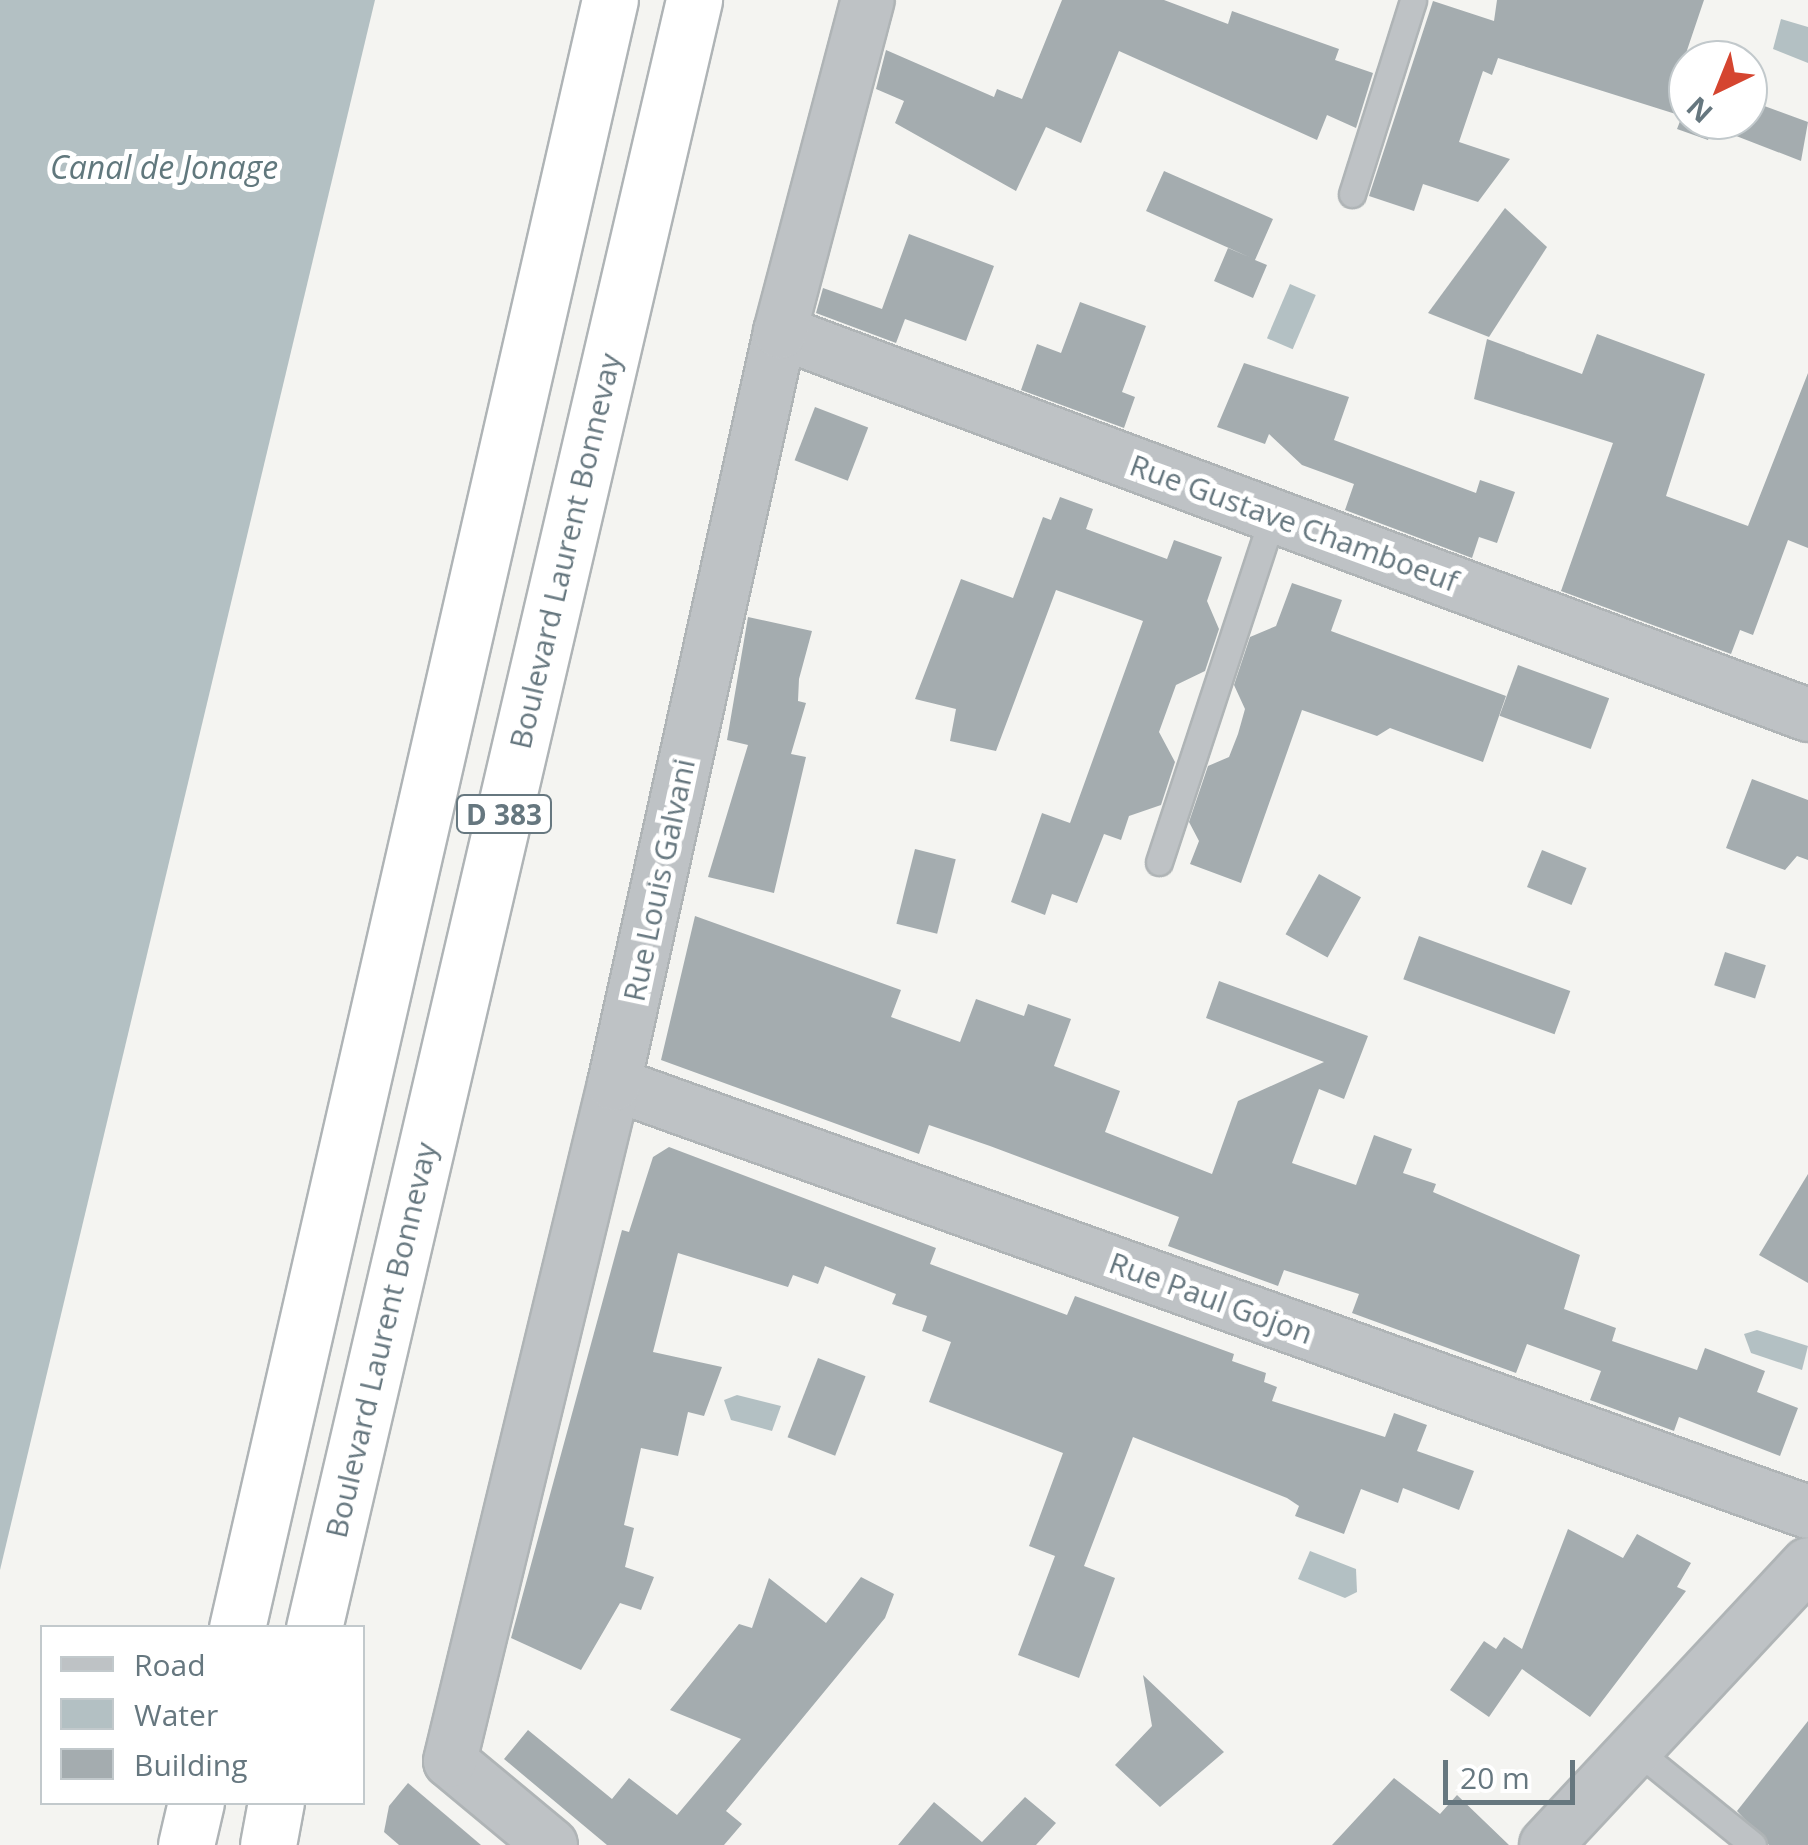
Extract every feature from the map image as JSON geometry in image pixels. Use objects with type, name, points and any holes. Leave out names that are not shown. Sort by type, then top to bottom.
[{"type":"highway","name":"Boulevard Laurent Bonnevay","points":[[315,1625],[694,0]]},
{"type":"highway","name":"D 383","points":[[238,1625],[609,2]]},
{"type":"highway","points":[[186,1845],[195,1805]]},
{"type":"highway","points":[[268,1845],[275,1805]]},
{"type":"street","name":"Rue Louis Galvani","points":[[551,1845],[450,1761],[614,1084],[780,332],[868,0]]},
{"type":"street","name":"Rue Gustave Chamboeuf","points":[[780,332],[1274,515],[1805,703]]},
{"type":"street","name":"Rue Paul Gojon","points":[[614,1084],[1808,1512]]},
{"type":"street","points":[[1546,1845],[1808,1564]]},
{"type":"lane","points":[[1352,194],[1413,0]]},
{"type":"lane","points":[[1159,862],[1274,515]]},
{"type":"lane","points":[[1636,1749],[1753,1845]]},
{"type":"water","name":"Canal de Jonage","points":[[0,0],[375,0],[0,1570]]},
{"type":"water","points":[[1781,19],[1808,27],[1808,63],[1773,49]]},
{"type":"water","points":[[1290,284],[1316,295],[1293,349],[1267,338]]},
{"type":"water","points":[[1757,1330],[1808,1346],[1802,1370],[1751,1353],[1744,1334]]},
{"type":"water","points":[[737,1395],[781,1406],[772,1431],[731,1420],[724,1400]]},
{"type":"water","points":[[1310,1551],[1356,1569],[1357,1592],[1345,1598],[1298,1579]]},
{"type":"building","points":[[1062,0],[1164,0],[1228,24],[1232,11],[1339,49],[1335,60],[1373,73],[1356,128],[1327,115],[1317,140],[1119,51],[1081,143],[1046,127],[1016,191],[895,123],[904,101],[876,89],[886,50],[994,97],[997,89],[1022,99]]},
{"type":"building","points":[[1497,0],[1704,0],[1690,40],[1668,40],[1668,112],[1498,58],[1492,75],[1483,71],[1459,142],[1510,159],[1478,202],[1423,184],[1414,211],[1369,196],[1433,1],[1494,21]]},
{"type":"building","points":[[1768,107],[1808,122],[1801,161],[1747,140],[1768,140]]},
{"type":"building","points":[[1164,171],[1273,219],[1255,260],[1267,265],[1253,298],[1214,281],[1228,248],[1249,257],[1146,211]]},
{"type":"building","points":[[1505,208],[1547,247],[1489,337],[1428,313]]},
{"type":"building","points":[[909,234],[994,266],[966,341],[905,319],[896,343],[816,313],[823,288],[882,309]]},
{"type":"building","points":[[1080,302],[1146,326],[1122,392],[1135,397],[1124,428],[1021,390],[1037,344],[1061,353]]},
{"type":"building","points":[[1597,334],[1705,374],[1666,496],[1748,526],[1808,373],[1808,548],[1788,540],[1753,635],[1740,630],[1731,654],[1561,591],[1613,443],[1474,399],[1487,339],[1582,374]]},
{"type":"building","points":[[1244,363],[1349,397],[1334,440],[1476,493],[1480,480],[1515,492],[1497,543],[1479,537],[1472,558],[1345,510],[1354,484],[1302,465],[1269,434],[1265,444],[1217,427]]},
{"type":"building","points":[[815,407],[868,427],[848,481],[795,460]]},
{"type":"building","points":[[1060,497],[1093,509],[1086,529],[1167,559],[1174,540],[1222,557],[1207,601],[1219,629],[1205,671],[1176,685],[1159,732],[1175,762],[1161,805],[1129,816],[1121,840],[1104,834],[1077,903],[1052,894],[1045,915],[1011,902],[1042,813],[1070,823],[1143,621],[1056,590],[996,751],[950,741],[956,709],[915,699],[961,579],[1013,598],[1043,517],[1051,520]]},
{"type":"building","points":[[1292,583],[1342,600],[1331,631],[1506,696],[1483,762],[1390,728],[1377,736],[1302,710],[1241,883],[1190,864],[1199,841],[1189,822],[1208,766],[1229,757],[1238,734],[1245,709],[1234,685],[1250,637],[1276,626]]},
{"type":"building","points":[[748,617],[812,631],[799,679],[798,701],[806,703],[791,754],[806,757],[774,893],[708,877],[748,745],[727,740]]},
{"type":"building","points":[[1518,665],[1609,698],[1591,749],[1500,716]]},
{"type":"building","points":[[1752,779],[1808,800],[1808,860],[1797,856],[1785,870],[1726,848]]},
{"type":"building","points":[[915,849],[956,859],[937,934],[896,924]]},
{"type":"building","points":[[1542,850],[1587,868],[1572,905],[1527,887]]},
{"type":"building","points":[[1319,874],[1361,897],[1328,958],[1286,934]]},
{"type":"building","points":[[695,916],[901,990],[891,1017],[960,1042],[976,999],[1024,1016],[1028,1004],[1071,1019],[1054,1066],[1120,1091],[1105,1132],[1212,1174],[1238,1101],[1324,1062],[1206,1018],[1219,981],[1368,1036],[1344,1099],[1319,1089],[1292,1163],[1356,1185],[1374,1135],[1412,1149],[1403,1173],[1436,1184],[1433,1192],[1580,1255],[1564,1309],[1616,1328],[1612,1341],[1697,1370],[1705,1348],[1765,1371],[1757,1392],[1798,1408],[1780,1456],[1679,1417],[1674,1431],[1590,1400],[1601,1371],[1527,1344],[1516,1373],[1352,1313],[1359,1294],[1284,1270],[1278,1286],[1168,1246],[1179,1217],[990,1146],[929,1125],[919,1154],[661,1060]]},
{"type":"building","points":[[1419,936],[1570,991],[1555,1034],[1403,979]]},
{"type":"building","points":[[1725,952],[1766,965],[1755,999],[1714,985]]},
{"type":"building","points":[[669,1147],[936,1248],[930,1264],[1067,1315],[1075,1296],[1234,1354],[1232,1361],[1266,1373],[1264,1382],[1277,1387],[1272,1401],[1385,1437],[1394,1413],[1427,1425],[1417,1451],[1474,1471],[1459,1510],[1403,1488],[1398,1503],[1361,1489],[1344,1534],[1295,1516],[1299,1506],[1287,1498],[1133,1437],[1084,1566],[1115,1578],[1079,1678],[1018,1655],[1055,1556],[1029,1546],[1063,1453],[929,1402],[951,1342],[922,1331],[927,1316],[892,1304],[896,1294],[825,1266],[818,1284],[793,1275],[788,1287],[678,1253],[653,1352],[722,1367],[704,1416],[688,1412],[678,1456],[641,1448],[624,1525],[634,1528],[625,1567],[654,1577],[641,1610],[620,1603],[581,1670],[511,1638],[622,1230],[629,1232],[653,1157]]},
{"type":"building","points":[[1808,1174],[1808,1283],[1759,1255]]},
{"type":"building","points":[[818,1358],[866,1376],[835,1456],[788,1437]]},
{"type":"building","points":[[1568,1529],[1623,1558],[1637,1534],[1691,1563],[1677,1587],[1686,1591],[1590,1717],[1522,1669],[1489,1717],[1450,1690],[1484,1641],[1496,1649],[1504,1637],[1522,1649]]},
{"type":"building","points":[[861,1577],[894,1594],[885,1618],[726,1811],[742,1824],[724,1845],[607,1845],[504,1759],[528,1730],[612,1799],[629,1778],[677,1815],[741,1739],[670,1710],[739,1624],[752,1628],[769,1578],[826,1623]]},
{"type":"building","points":[[1143,1675],[1224,1752],[1160,1807],[1115,1765],[1152,1726]]},
{"type":"building","points":[[1808,1721],[1808,1845],[1769,1845],[1737,1811]]},
{"type":"building","points":[[1394,1778],[1440,1814],[1457,1795],[1509,1845],[1332,1845]]},
{"type":"building","points":[[408,1783],[481,1845],[399,1845],[384,1832],[389,1806]]},
{"type":"building","points":[[1025,1797],[1056,1823],[1036,1845],[898,1845],[934,1802],[982,1842]]}]
